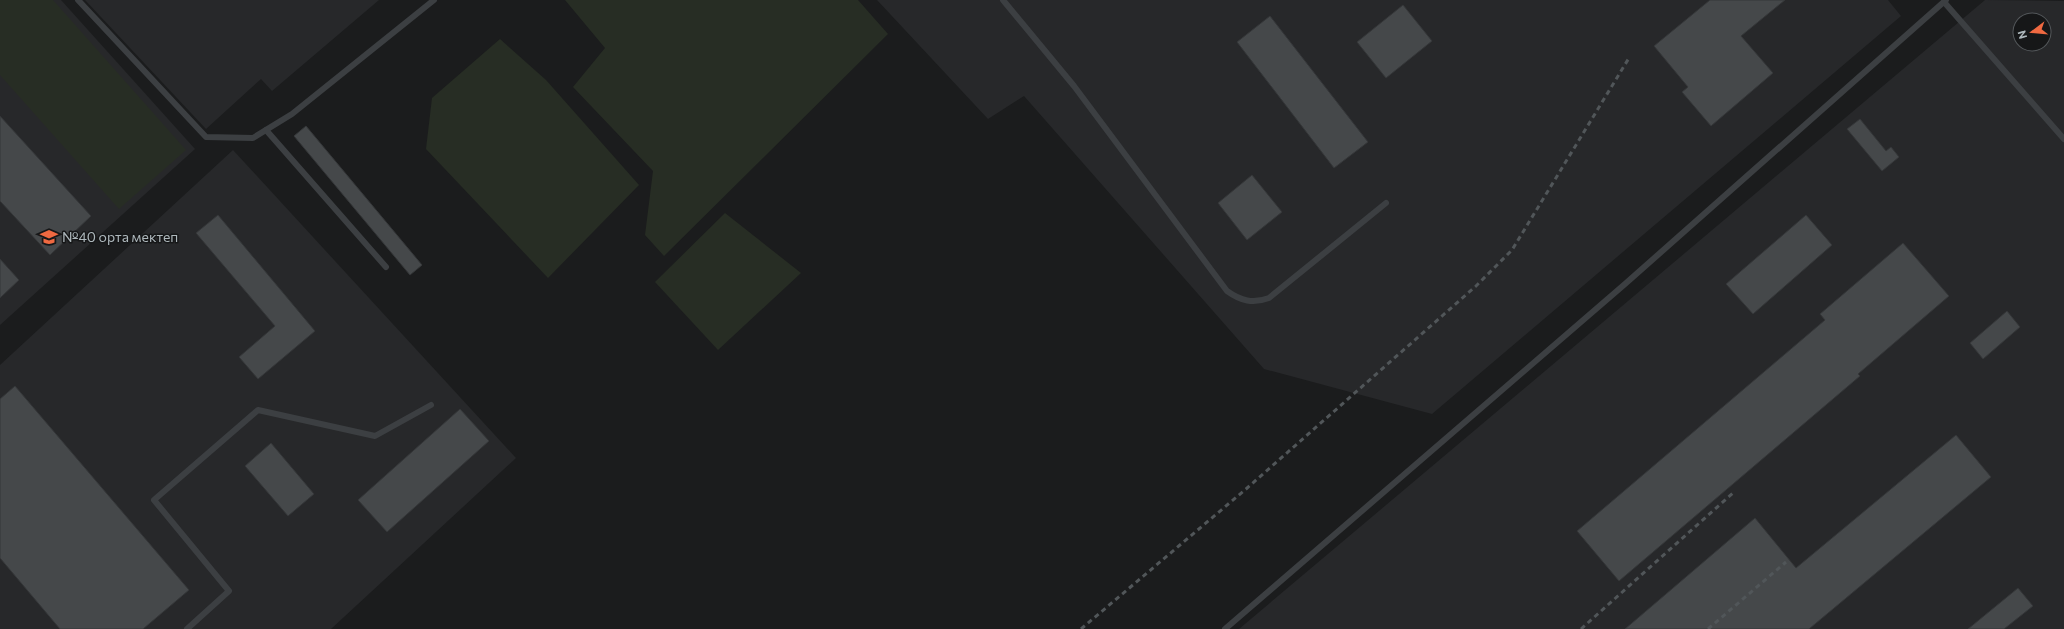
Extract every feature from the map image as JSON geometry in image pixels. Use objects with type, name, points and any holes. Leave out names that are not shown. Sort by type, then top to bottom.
[{"type":"lane","points":[[78,0],[206,137],[253,138],[292,114],[434,0]]},
{"type":"lane","points":[[1003,0],[1074,86],[1227,291],[1234,296],[1247,302],[1269,298],[1386,203]]},
{"type":"lane","points":[[1225,629],[1625,284],[1945,1],[2064,139]]},
{"type":"lane","points":[[266,130],[386,267]]},
{"type":"lane","points":[[187,629],[229,591],[154,500],[258,410],[375,436],[431,404]]},
{"type":"shaded area","name":"№40 орта мектеп","points":[[0,0],[61,0],[195,149],[0,325]]},
{"type":"shaded area","points":[[0,0],[53,0],[186,150],[119,209],[0,75]]},
{"type":"shaded area","points":[[85,0],[379,0],[272,91],[261,79],[206,129]]},
{"type":"shaded area","points":[[565,0],[858,0],[888,34],[664,256],[645,235],[653,171],[573,87],[605,48]]},
{"type":"shaded area","points":[[877,0],[1888,0],[1901,16],[1432,414],[1264,369],[1024,96],[988,119]]},
{"type":"shaded area","points":[[1985,0],[2064,1],[2064,629],[1239,629]]},
{"type":"shaded area","points":[[500,39],[546,80],[639,185],[548,278],[426,149],[432,98]]},
{"type":"shaded area","points":[[233,150],[516,458],[331,629],[0,629],[0,365]]},
{"type":"shaded area","points":[[725,213],[801,273],[718,350],[655,282]]},
{"type":"building","points":[[1710,0],[1785,0],[1741,36],[1773,73],[1711,126],[1682,92],[1688,87],[1654,46]]},
{"type":"building","points":[[1403,5],[1432,41],[1386,78],[1357,42]]},
{"type":"building","points":[[1270,16],[1368,142],[1334,168],[1237,42]]},
{"type":"building","points":[[0,116],[91,216],[50,255],[0,201]]},
{"type":"building","points":[[1860,119],[1886,151],[1891,147],[1899,157],[1882,171],[1847,129]]},
{"type":"building","points":[[306,126],[422,265],[410,275],[294,136]]},
{"type":"building","points":[[1252,175],[1282,212],[1247,240],[1218,203]]},
{"type":"building","points":[[218,215],[315,331],[258,379],[239,357],[275,326],[196,233]]},
{"type":"building","points":[[1806,215],[1832,245],[1753,314],[1726,284]]},
{"type":"building","points":[[1903,243],[1949,296],[1858,374],[1860,376],[1619,581],[1577,531],[1825,320],[1820,314]]},
{"type":"building","points":[[0,259],[19,280],[0,298]]},
{"type":"building","points":[[2007,311],[2020,327],[1983,359],[1970,343]]},
{"type":"building","points":[[15,386],[189,590],[143,629],[60,629],[0,558],[0,399]]},
{"type":"building","points":[[460,409],[489,441],[387,532],[358,500]]},
{"type":"building","points":[[1956,435],[1991,477],[1809,629],[1625,629],[1755,518],[1796,568]]},
{"type":"building","points":[[271,443],[314,494],[288,516],[245,466]]},
{"type":"building","points":[[2018,588],[2033,606],[2004,629],[1968,629]]},
{"type":"railway","points":[[1081,629],[1246,489],[1476,286],[1512,250],[1629,58]]},
{"type":"railway","points":[[1581,629],[1733,493]]},
{"type":"railway","points":[[1708,629],[1786,562]]},
{"type":"place","name":"№40 орта мектеп","points":[[49,237]]}]
